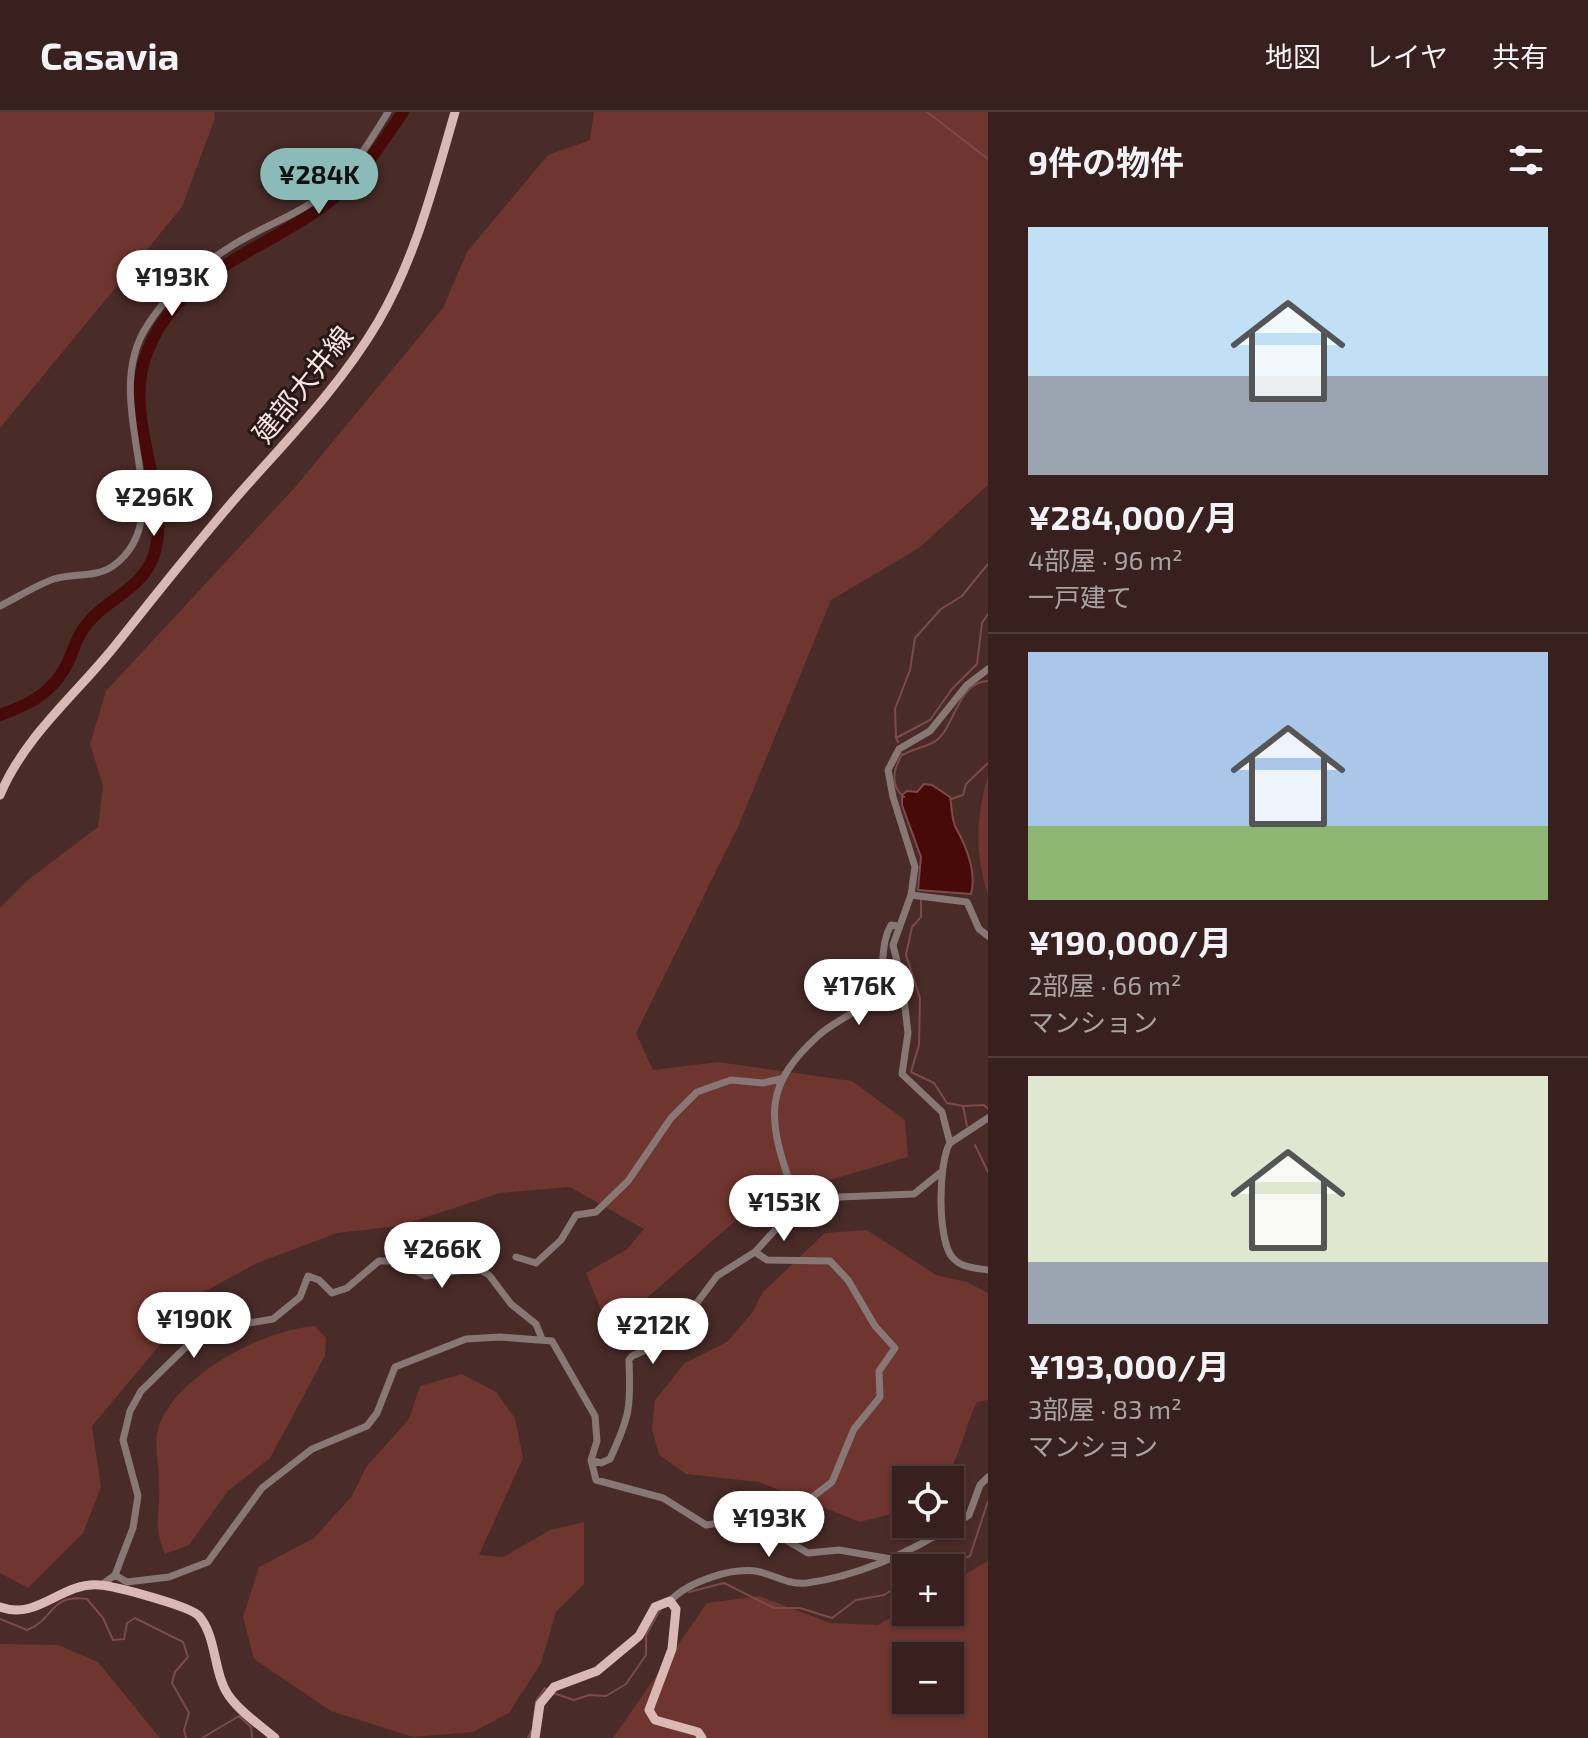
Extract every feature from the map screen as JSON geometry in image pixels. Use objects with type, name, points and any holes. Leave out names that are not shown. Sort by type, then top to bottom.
[{"type":"main road","name":"建部大井線","points":[[0,795],[12,766],[26,747],[95,671],[202,536],[329,392],[364,344],[405,268],[452,115]]},
{"type":"main road","points":[[0,1607],[21,1611],[35,1609],[76,1587],[101,1585],[198,1614],[229,1696],[275,1738]]},
{"type":"main road","points":[[535,1738],[540,1704],[550,1691],[605,1665],[639,1636],[655,1607],[670,1601],[676,1609],[672,1649],[649,1710],[655,1720],[698,1732],[702,1738]]},
{"type":"street","points":[[0,606],[53,579],[98,573],[121,558],[144,520],[145,505],[128,385],[136,346],[146,327],[175,291],[201,268],[231,246],[283,220],[329,190],[354,163],[388,112]]},
{"type":"street","points":[[988,669],[967,685],[930,731],[899,749],[890,763],[893,797],[913,858],[918,895],[898,926],[893,945],[902,982],[908,1045],[902,1074],[942,1112],[950,1143],[940,1173],[948,1250],[963,1266],[988,1270]]},
{"type":"street","points":[[918,895],[967,902],[979,929],[988,936]]},
{"type":"street","points":[[797,1216],[781,1163],[772,1106],[780,1079],[818,1036],[872,996],[880,982],[881,951],[887,932],[891,925],[898,926]]},
{"type":"street","points":[[516,1257],[536,1263],[561,1240],[576,1215],[596,1212],[628,1181],[671,1118],[697,1092],[731,1080],[763,1083],[780,1079]]},
{"type":"street","points":[[950,1143],[988,1118]]},
{"type":"street","points":[[591,1460],[601,1463],[610,1459],[624,1429],[630,1413],[629,1360],[669,1340],[717,1276],[755,1252],[775,1230],[797,1216],[840,1197],[914,1194],[940,1173]]},
{"type":"street","points":[[755,1252],[767,1260],[830,1261],[857,1291],[875,1326],[895,1348],[879,1371],[880,1397],[854,1429],[832,1482],[794,1511],[781,1538]]},
{"type":"street","points":[[101,1585],[115,1575],[132,1532],[138,1503],[123,1440],[130,1411],[141,1391],[181,1351],[206,1334],[235,1324],[273,1319],[300,1297],[308,1276],[319,1280],[332,1293],[347,1288],[379,1261],[395,1261],[426,1276],[477,1268],[489,1275],[511,1304],[536,1324],[542,1339]]},
{"type":"street","points":[[115,1575],[127,1582],[169,1577],[208,1562],[262,1488],[312,1449],[367,1426],[377,1413],[395,1367],[466,1339],[542,1339],[558,1346],[595,1416],[597,1441],[591,1460],[596,1480],[663,1498],[686,1509],[701,1524],[720,1523],[735,1510],[808,1553],[839,1550],[891,1559]]},
{"type":"street","points":[[670,1601],[682,1589],[729,1573],[761,1572],[803,1584],[891,1559],[969,1515],[980,1485],[988,1477]]},
{"type":"shaded area","points":[[0,112],[214,112],[215,118],[182,207],[0,428]]},
{"type":"shaded area","points":[[594,112],[988,112],[988,485],[919,548],[831,600],[738,827],[636,1033],[653,1070],[718,1062],[852,1081],[905,1120],[908,1157],[830,1180],[761,1190],[734,1222],[626,1316],[603,1315],[586,1273],[627,1249],[644,1229],[570,1187],[500,1193],[399,1226],[337,1233],[257,1263],[204,1292],[92,1426],[101,1487],[83,1533],[28,1588],[0,1573],[0,908],[28,880],[98,827],[103,786],[90,744],[106,691],[297,485],[443,308],[467,252],[548,155],[590,140]]},
{"type":"shaded area","points":[[988,774],[988,896],[980,863],[978,835]]},
{"type":"shaded area","points":[[924,784],[932,785],[950,797],[954,824],[972,868],[971,894],[918,890],[921,857],[902,805],[902,795],[907,791],[917,792]]},
{"type":"shaded area","points":[[867,1230],[936,1275],[967,1282],[988,1293],[988,1400],[977,1402],[952,1466],[892,1466],[892,1514],[860,1522],[759,1482],[686,1474],[659,1455],[652,1429],[655,1400],[685,1363],[727,1342],[751,1314],[763,1292],[825,1233]]},
{"type":"shaded area","points":[[315,1326],[326,1338],[325,1356],[270,1458],[228,1491],[189,1545],[165,1554],[158,1526],[156,1440],[169,1407],[184,1389],[225,1358],[272,1336]]},
{"type":"shaded area","points":[[462,1374],[496,1392],[515,1418],[523,1458],[479,1555],[503,1557],[550,1530],[584,1522],[584,1584],[556,1612],[541,1663],[509,1713],[473,1732],[413,1737],[331,1711],[254,1659],[243,1617],[259,1567],[314,1538],[352,1496],[367,1466],[409,1419],[420,1386]]},
{"type":"shaded area","points":[[988,1561],[988,1738],[613,1738],[707,1603],[759,1596],[830,1623],[878,1625],[892,1617],[892,1626],[964,1626],[964,1575]]},
{"type":"shaded area","points":[[0,1644],[58,1645],[98,1662],[160,1738],[0,1738]]},
{"type":"waterway","points":[[0,715],[27,704],[57,680],[84,628],[100,610],[138,580],[152,560],[158,538],[158,515],[140,410],[140,383],[145,358],[160,326],[180,301],[204,279],[290,228],[344,189],[368,162],[403,112]]},
{"type":"waterway","points":[[927,112],[988,159]]},
{"type":"waterway","points":[[896,738],[895,709],[910,670],[915,638],[941,609],[962,596],[988,564]]},
{"type":"waterway","points":[[898,742],[896,738],[930,720],[952,689],[977,664],[982,623],[988,614]]},
{"type":"waterway","points":[[903,755],[938,740],[965,694],[971,687],[988,681]]},
{"type":"waterway","points":[[902,754],[894,781],[904,797]]},
{"type":"waterway","points":[[951,799],[963,795],[966,784],[988,763]]},
{"type":"waterway","points":[[921,899],[921,917],[912,927],[906,955],[920,998],[919,1045],[911,1072],[934,1083],[947,1103],[963,1106],[967,1126]]},
{"type":"waterway","points":[[963,1106],[984,1105],[988,1109]]},
{"type":"waterway","points":[[975,1145],[988,1172]]},
{"type":"waterway","points":[[964,1558],[970,1556],[988,1501]]},
{"type":"waterway","points":[[689,1592],[724,1583],[774,1608],[800,1608],[832,1618],[856,1600],[884,1595],[892,1590]]},
{"type":"waterway","points":[[0,1619],[27,1630],[66,1600],[87,1599],[103,1618],[113,1640],[124,1639],[127,1623],[135,1618],[183,1642],[188,1657],[175,1672],[172,1683],[189,1713],[184,1730],[186,1738]]},
{"type":"waterway","points":[[553,1693],[574,1700],[589,1695],[606,1696],[626,1684],[646,1655],[646,1635],[661,1608]]},
{"type":"waterway","points":[[533,1724],[536,1701],[545,1688],[547,1690]]},
{"type":"waterway","points":[[202,1738],[239,1716],[251,1727],[252,1738]]},
{"type":"waterway","points":[[528,1738],[532,1730]]}]
